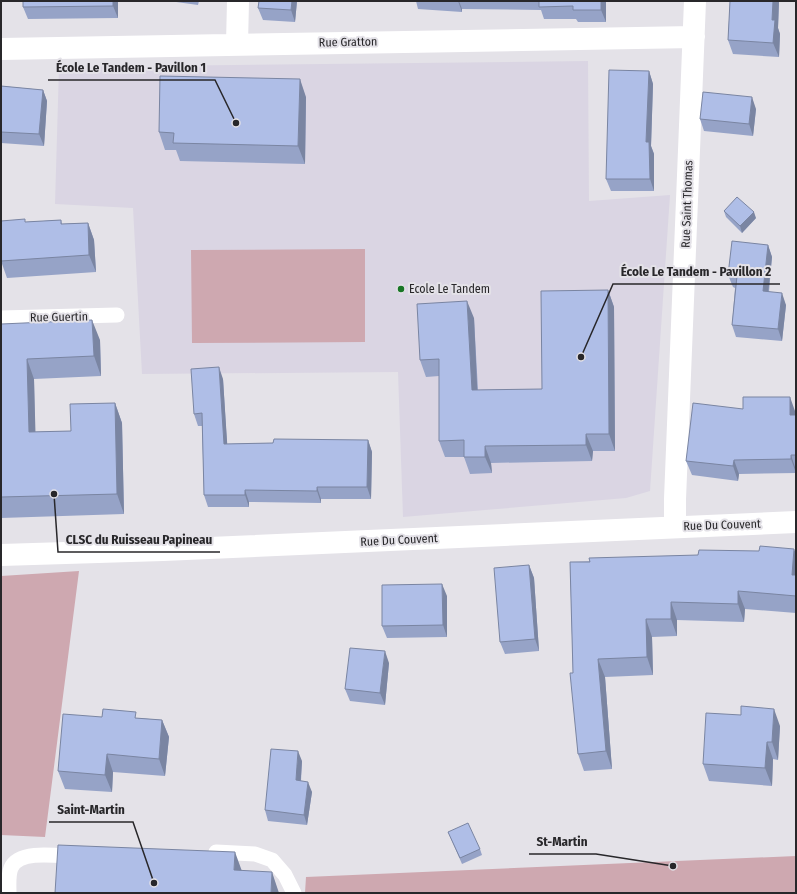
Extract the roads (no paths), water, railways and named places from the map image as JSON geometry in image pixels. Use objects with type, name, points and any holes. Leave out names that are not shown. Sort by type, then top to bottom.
[{"type":"street","points":[[237,44],[238,1]]},
{"type":"street","name":"Rue Saint Thomas","points":[[675,527],[675,491],[695,1]]},
{"type":"street","name":"Rue Gratton","points":[[1,49],[694,37]]},
{"type":"street","name":"Rue Du Couvent","points":[[1,555],[162,550],[796,522]]},
{"type":"lane","name":"Rue Guertin","points":[[1,318],[117,316]]},
{"type":"lane","points":[[200,851],[263,856],[272,860],[285,875],[294,893]]},
{"type":"lane","points":[[9,893],[5,869],[18,859],[25,856],[94,857]]},
{"type":"place","name":"École Le Tandem - Pavillon 1","points":[[236,123]]},
{"type":"place","name":"Ecole Le Tandem","points":[[401,289]]},
{"type":"place","name":"École Le Tandem - Pavillon 2","points":[[581,357]]},
{"type":"place","name":"CLSC du Ruisseau Papineau","points":[[54,494]]},
{"type":"place","name":"St-Martin","points":[[673,866]]},
{"type":"place","name":"Saint-Martin","points":[[154,883]]}]
